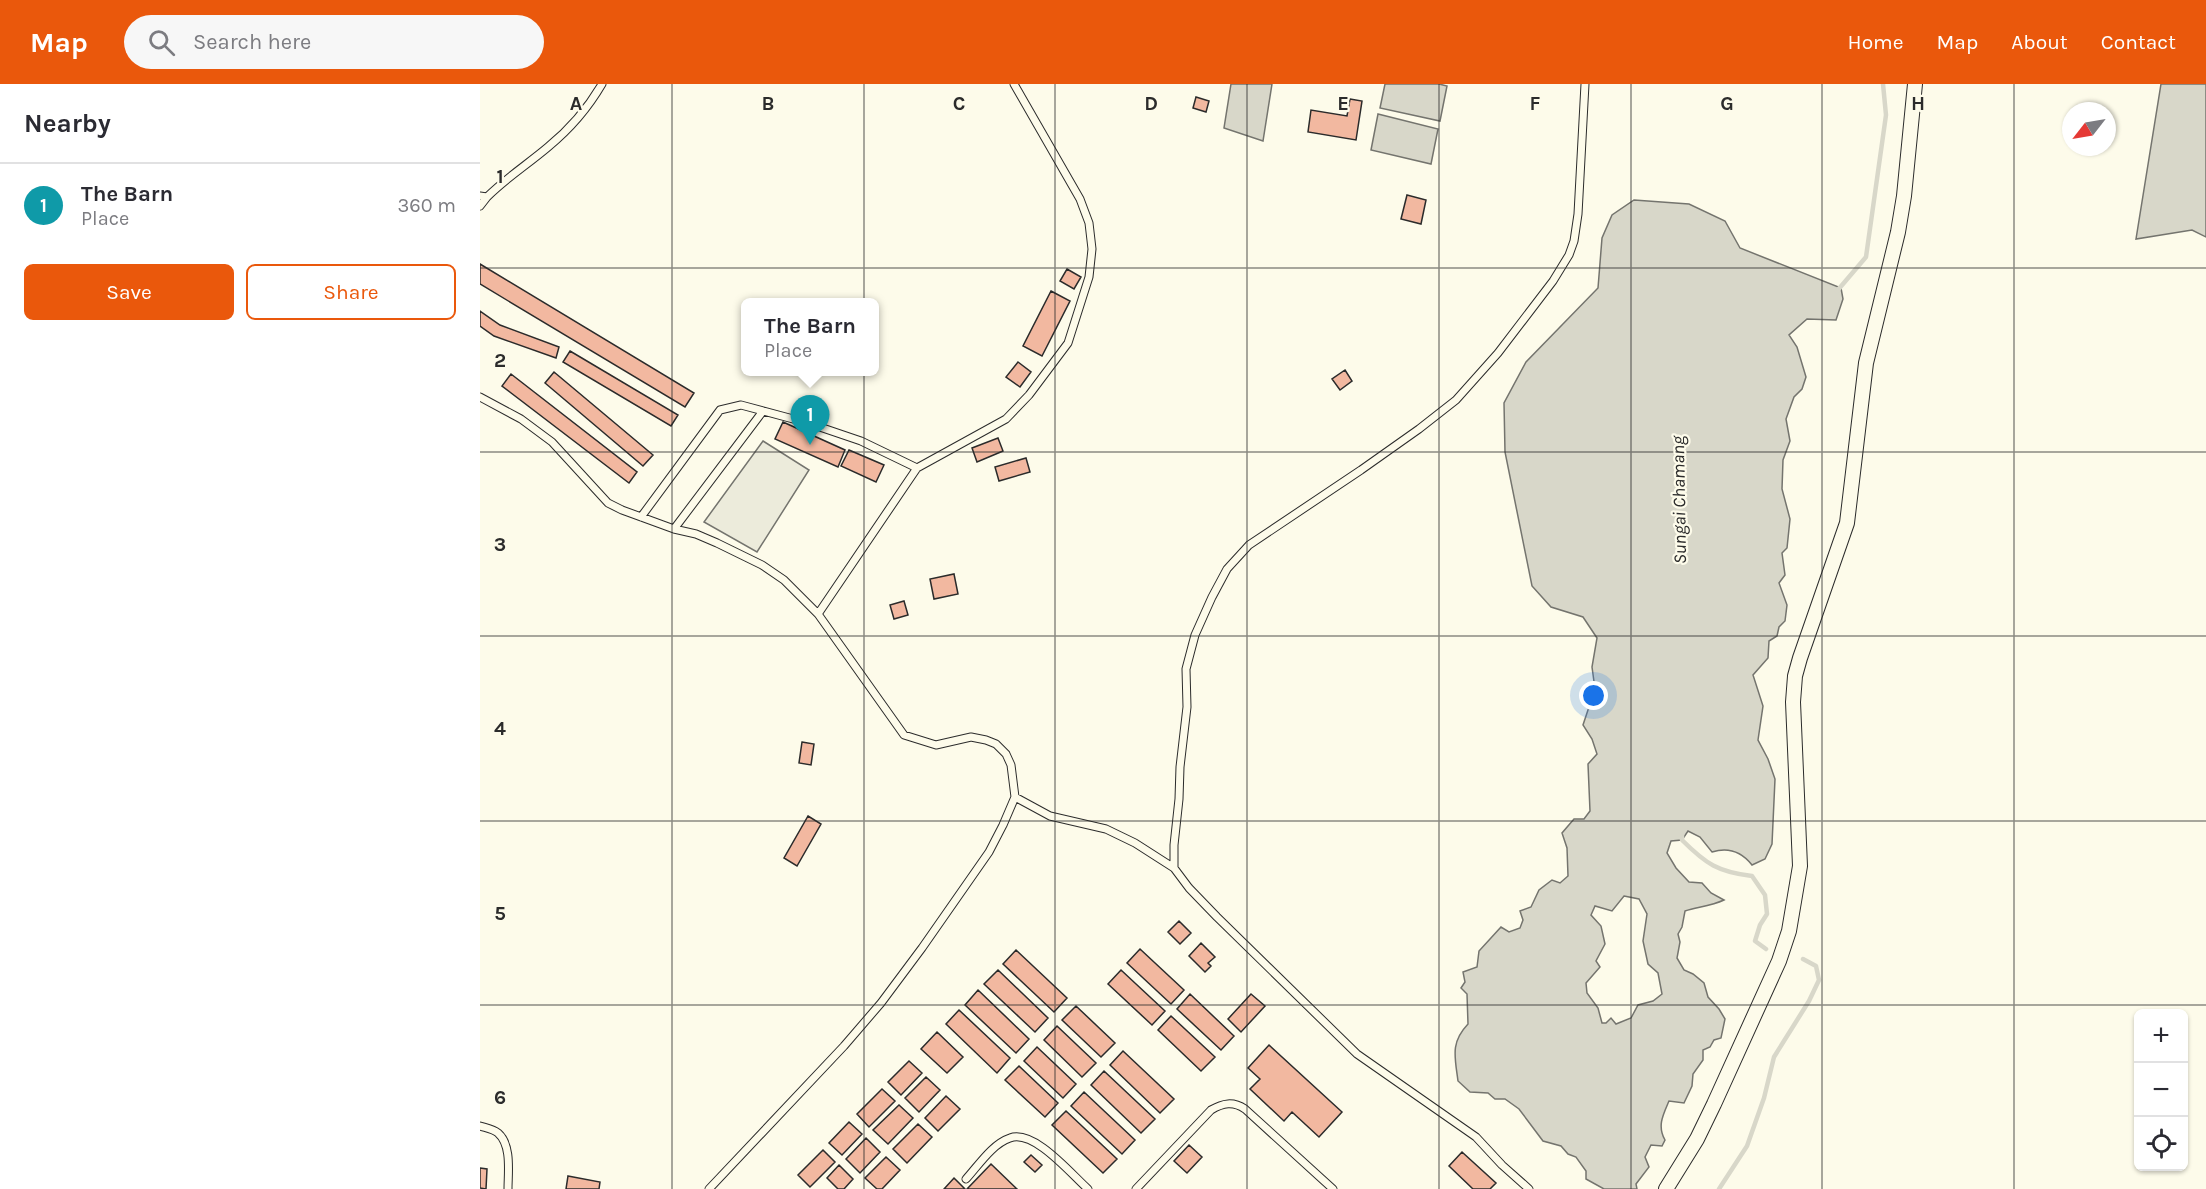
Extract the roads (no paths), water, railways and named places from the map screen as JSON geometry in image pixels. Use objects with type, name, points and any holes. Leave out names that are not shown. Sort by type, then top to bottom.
[{"type":"street","points":[[1666,1189],[1683,1163],[1714,1104],[1779,961],[1789,930],[1800,866],[1793,702],[1795,676],[1847,524],[1866,363],[1898,232],[1904,196],[1915,84]]},
{"type":"lane","points":[[480,206],[483,196],[549,146],[580,116],[603,84]]},
{"type":"lane","points":[[818,614],[917,468],[1006,419],[1017,409],[1068,343],[1089,276],[1092,249],[1087,216],[1014,84]]},
{"type":"lane","points":[[1174,868],[1179,767],[1187,707],[1186,669],[1195,634],[1212,597],[1227,569],[1249,545],[1361,470],[1456,400],[1498,353],[1553,281],[1569,255],[1574,241],[1578,214],[1585,84]]},
{"type":"lane","points":[[480,398],[521,419],[552,442],[608,503],[674,529],[696,534],[762,565],[790,585],[818,614],[904,735],[936,745],[971,737],[986,740],[996,744],[1006,754],[1011,765],[1015,797],[989,852],[881,1003],[806,1088],[709,1189]]},
{"type":"lane","points":[[640,517],[720,410],[741,405],[808,423],[861,441],[917,468]]},
{"type":"lane","points":[[674,529],[763,411]]},
{"type":"lane","points":[[1015,797],[1050,816],[1106,829],[1136,843],[1174,868],[1189,888],[1217,917],[1357,1054],[1476,1137],[1502,1166],[1529,1189]]},
{"type":"lane","points":[[1136,1189],[1211,1110],[1231,1103],[1245,1109],[1333,1189]]},
{"type":"lane","points":[[480,1126],[496,1131],[503,1138],[507,1158],[508,1189]]},
{"type":"lane","points":[[966,1179],[998,1145],[1018,1136],[1040,1145],[1088,1189]]},
{"type":"water","points":[[1231,84],[1272,84],[1263,141],[1224,128]]},
{"type":"water","points":[[1385,84],[1447,86],[1440,121],[1380,108]]},
{"type":"water","points":[[2161,84],[2206,84],[2206,237],[2192,230],[2136,239]]},
{"type":"water","points":[[1378,114],[1438,129],[1431,164],[1371,150]]},
{"type":"water","points":[[1634,200],[1689,204],[1725,221],[1740,248],[1841,288],[1843,299],[1836,320],[1807,319],[1789,335],[1797,347],[1806,377],[1802,389],[1794,397],[1786,419],[1790,441],[1783,460],[1782,489],[1790,519],[1787,548],[1782,553],[1785,575],[1779,583],[1787,605],[1785,621],[1779,627],[1777,636],[1769,641],[1768,658],[1753,675],[1763,706],[1758,740],[1775,779],[1772,844],[1765,859],[1752,865],[1734,851],[1712,852],[1700,837],[1688,831],[1682,840],[1671,841],[1667,853],[1676,868],[1689,882],[1702,883],[1711,893],[1724,900],[1685,911],[1678,934],[1680,942],[1677,958],[1684,970],[1704,983],[1708,997],[1725,1019],[1721,1038],[1714,1040],[1710,1047],[1703,1050],[1703,1060],[1693,1074],[1692,1086],[1684,1103],[1669,1101],[1661,1125],[1665,1140],[1662,1146],[1651,1145],[1645,1157],[1649,1167],[1636,1184],[1637,1189],[1604,1189],[1586,1179],[1586,1171],[1576,1157],[1568,1154],[1561,1146],[1543,1141],[1519,1109],[1505,1099],[1495,1099],[1488,1093],[1470,1092],[1458,1081],[1455,1057],[1458,1038],[1468,1024],[1467,994],[1461,988],[1465,982],[1463,972],[1477,967],[1479,951],[1501,927],[1509,932],[1520,928],[1523,920],[1520,911],[1531,907],[1539,890],[1552,880],[1560,883],[1568,876],[1567,848],[1562,833],[1574,819],[1584,819],[1590,811],[1588,764],[1597,754],[1592,739],[1583,725],[1595,689],[1592,667],[1597,638],[1583,617],[1551,607],[1532,586],[1505,452],[1504,403],[1526,362],[1598,288],[1602,238],[1612,215]],"holes":[[[1624,896],[1639,899],[1647,914],[1643,941],[1648,964],[1658,973],[1662,994],[1653,1001],[1638,1005],[1631,1018],[1616,1024],[1611,1018],[1606,1023],[1602,1023],[1598,1008],[1587,993],[1586,983],[1600,967],[1596,961],[1605,944],[1601,926],[1591,915],[1595,906],[1612,911]]]},
{"type":"waterway","name":"Sungai Chamang","points":[[1837,291],[1866,257],[1886,115],[1883,84]]},
{"type":"waterway","name":"Sungai Chamang","points":[[1682,834],[1682,840],[1713,866],[1752,876],[1765,895],[1767,914],[1760,925],[1755,941],[1766,949]]},
{"type":"waterway","name":"Sungai Chamang","points":[[1719,1189],[1747,1146],[1764,1098],[1774,1057],[1809,1001],[1819,980],[1816,966],[1803,959]]},
{"type":"place","name":"The Barn","points":[[810,445]]}]
